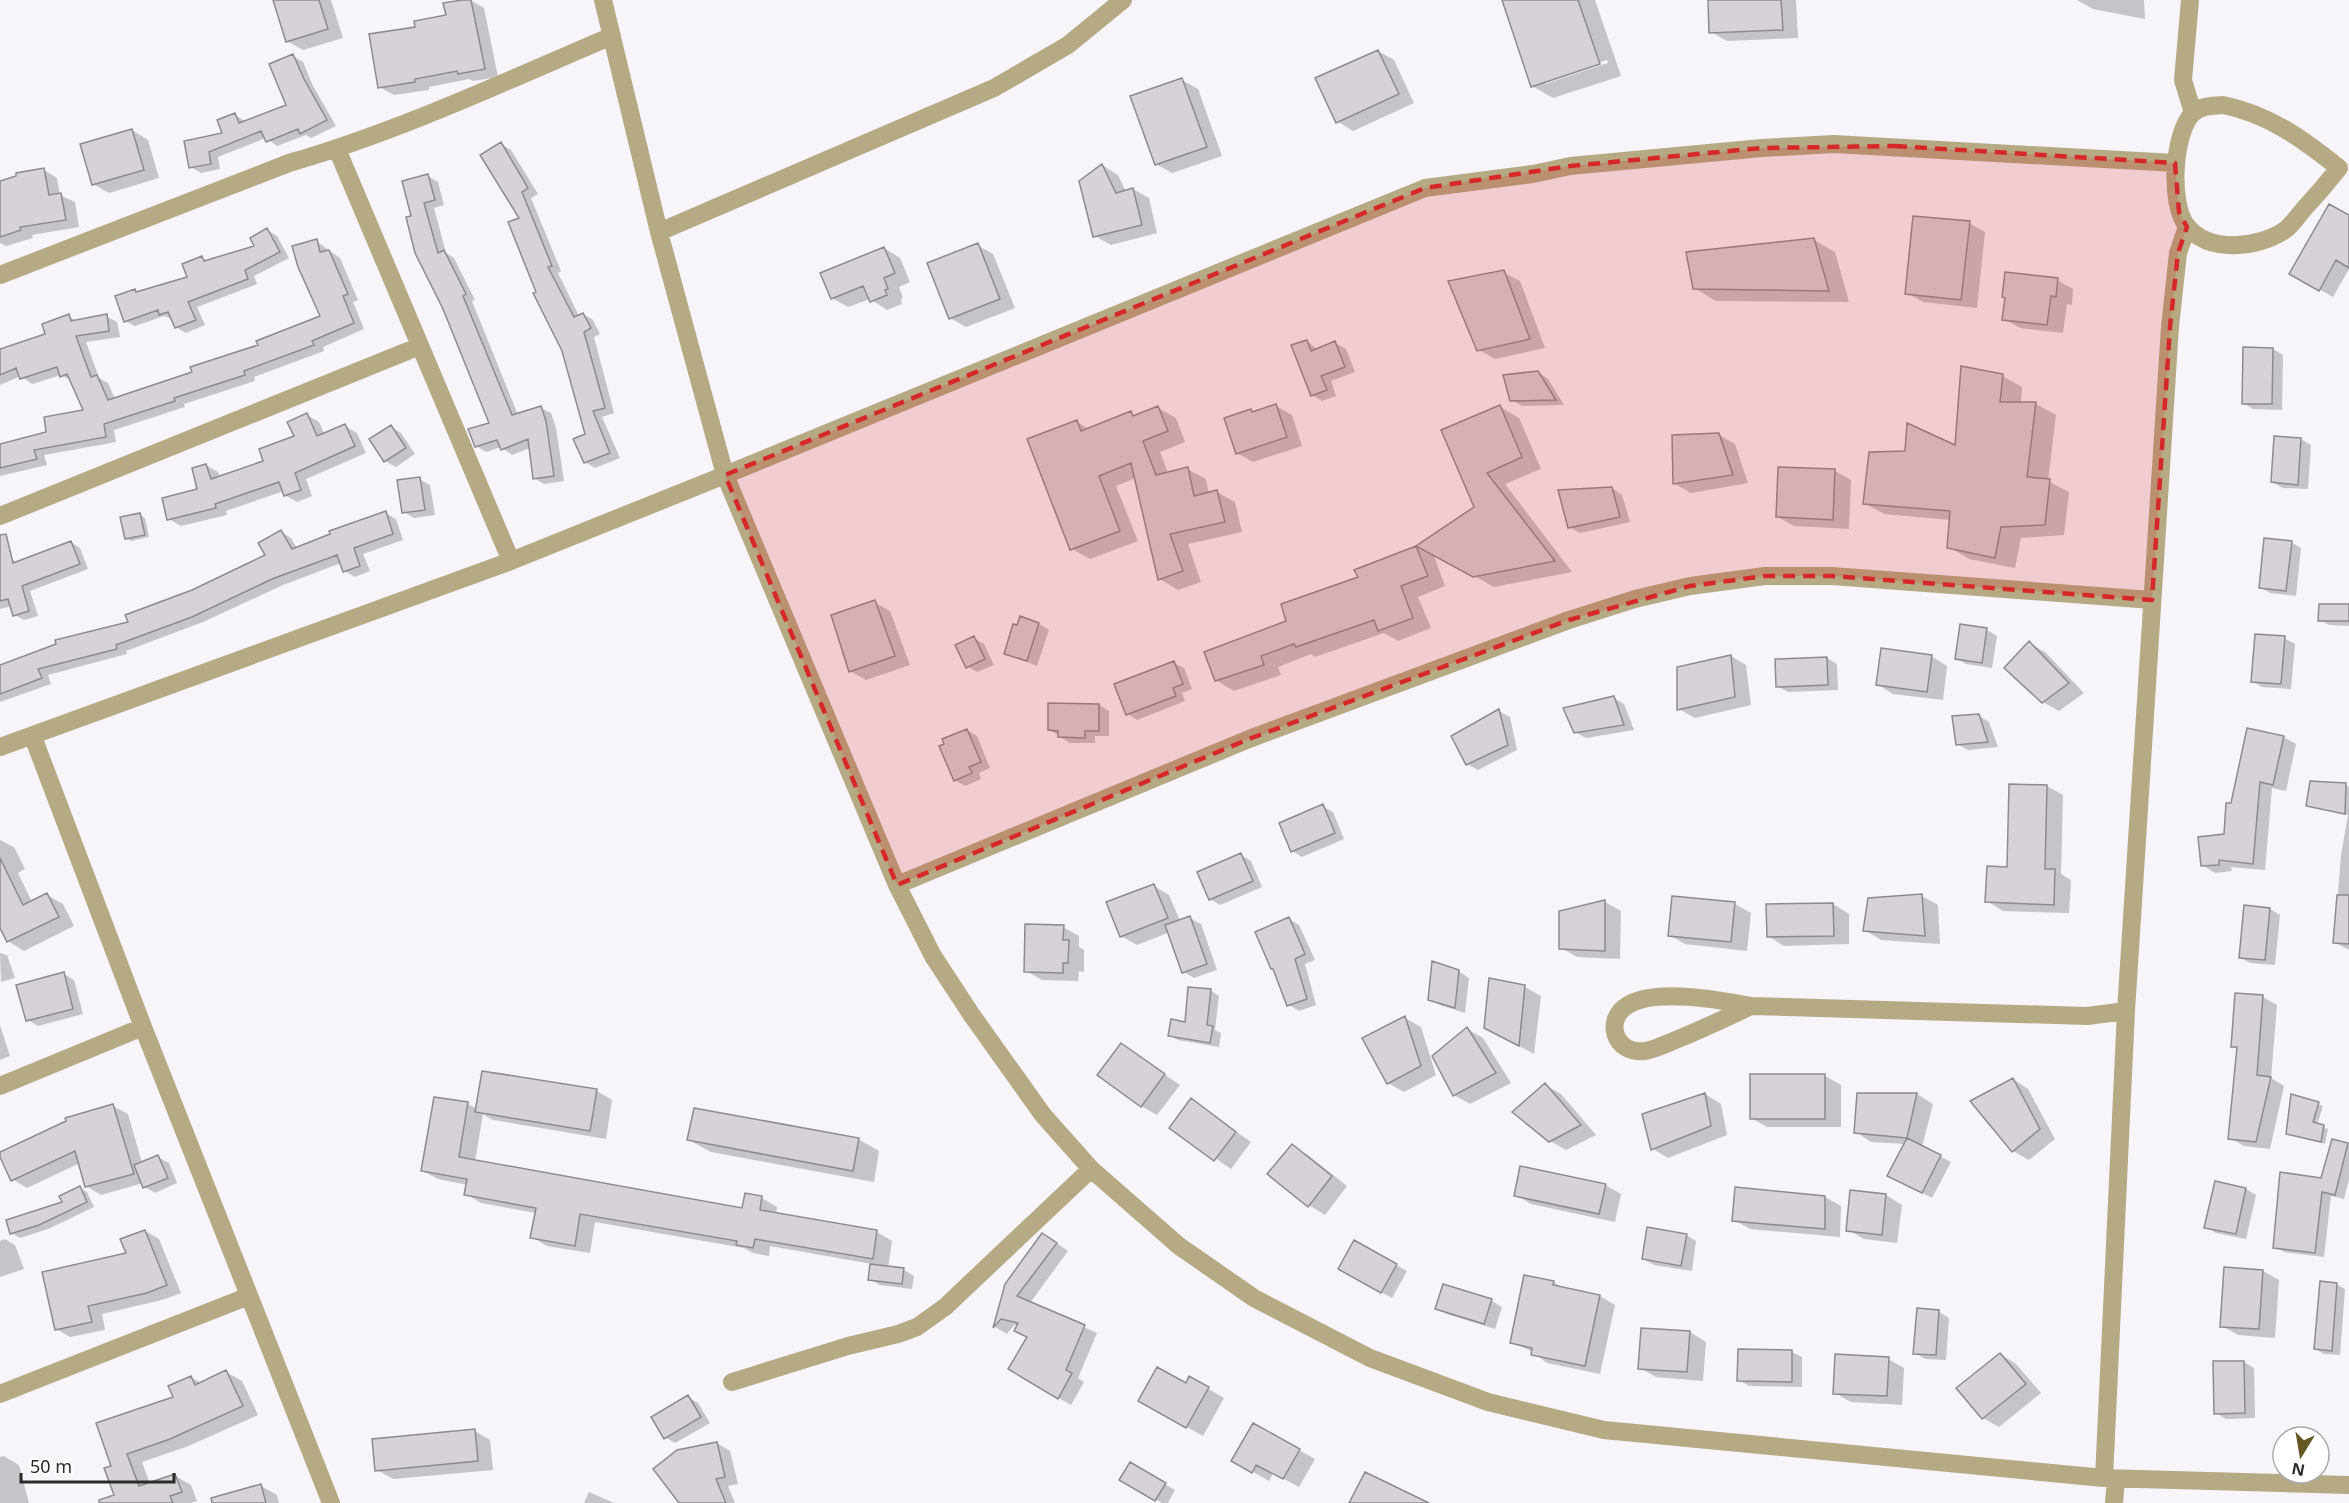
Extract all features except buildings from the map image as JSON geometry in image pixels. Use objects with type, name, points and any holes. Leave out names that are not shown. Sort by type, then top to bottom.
[{"type":"street","points":[[603,0],[659,231],[725,475],[897,885],[933,956],[971,1014],[1043,1114],[1090,1169],[1179,1246],[1254,1298],[1370,1358],[1488,1402],[1604,1430],[2110,1478],[2349,1485]]},
{"type":"street","points":[[659,231],[994,88],[1068,45],[1123,0]]},
{"type":"street","points":[[2190,0],[2183,80],[2193,113]]},
{"type":"street","points":[[0,275],[289,163],[338,149],[465,99],[612,36]]},
{"type":"street","points":[[2223,105],[2245,109],[2291,132],[2344,168],[2287,229],[2270,239],[2247,245],[2225,244],[2203,238],[2187,227],[2179,213],[2175,163],[2184,124],[2193,113],[2202,107],[2223,105]]},
{"type":"street","points":[[0,747],[511,561],[1425,188],[1533,174],[1570,166],[1762,148],[1834,144],[2175,163]]},
{"type":"street","points":[[338,149],[511,561]]},
{"type":"street","points":[[2114,1503],[2110,1478],[2127,1011],[2170,327],[2178,253],[2187,227]]},
{"type":"street","points":[[0,516],[420,346]]},
{"type":"street","points":[[897,885],[1249,740],[1569,620],[1635,599],[1690,586],[1765,576],[1832,576],[2152,600]]},
{"type":"street","points":[[33,736],[143,1028],[331,1503]]},
{"type":"street","points":[[1751,1006],[1701,1030],[1646,1052],[1629,1050],[1615,1036],[1613,1026],[1617,1014],[1629,1004],[1649,997],[1714,999],[1751,1006],[2087,1016],[2127,1011]]},
{"type":"street","points":[[0,1086],[143,1028]]},
{"type":"street","points":[[732,1382],[917,1327],[945,1307],[1090,1169]]},
{"type":"street","points":[[0,1394],[249,1296]]},
{"type":"highlighted area","points":[[1895,146],[2175,163],[2179,212],[2187,227],[2178,253],[2170,327],[2152,600],[1832,576],[1765,576],[1690,586],[1569,620],[1249,739],[897,885],[725,475],[1425,188],[1570,166],[1762,148]]}]
